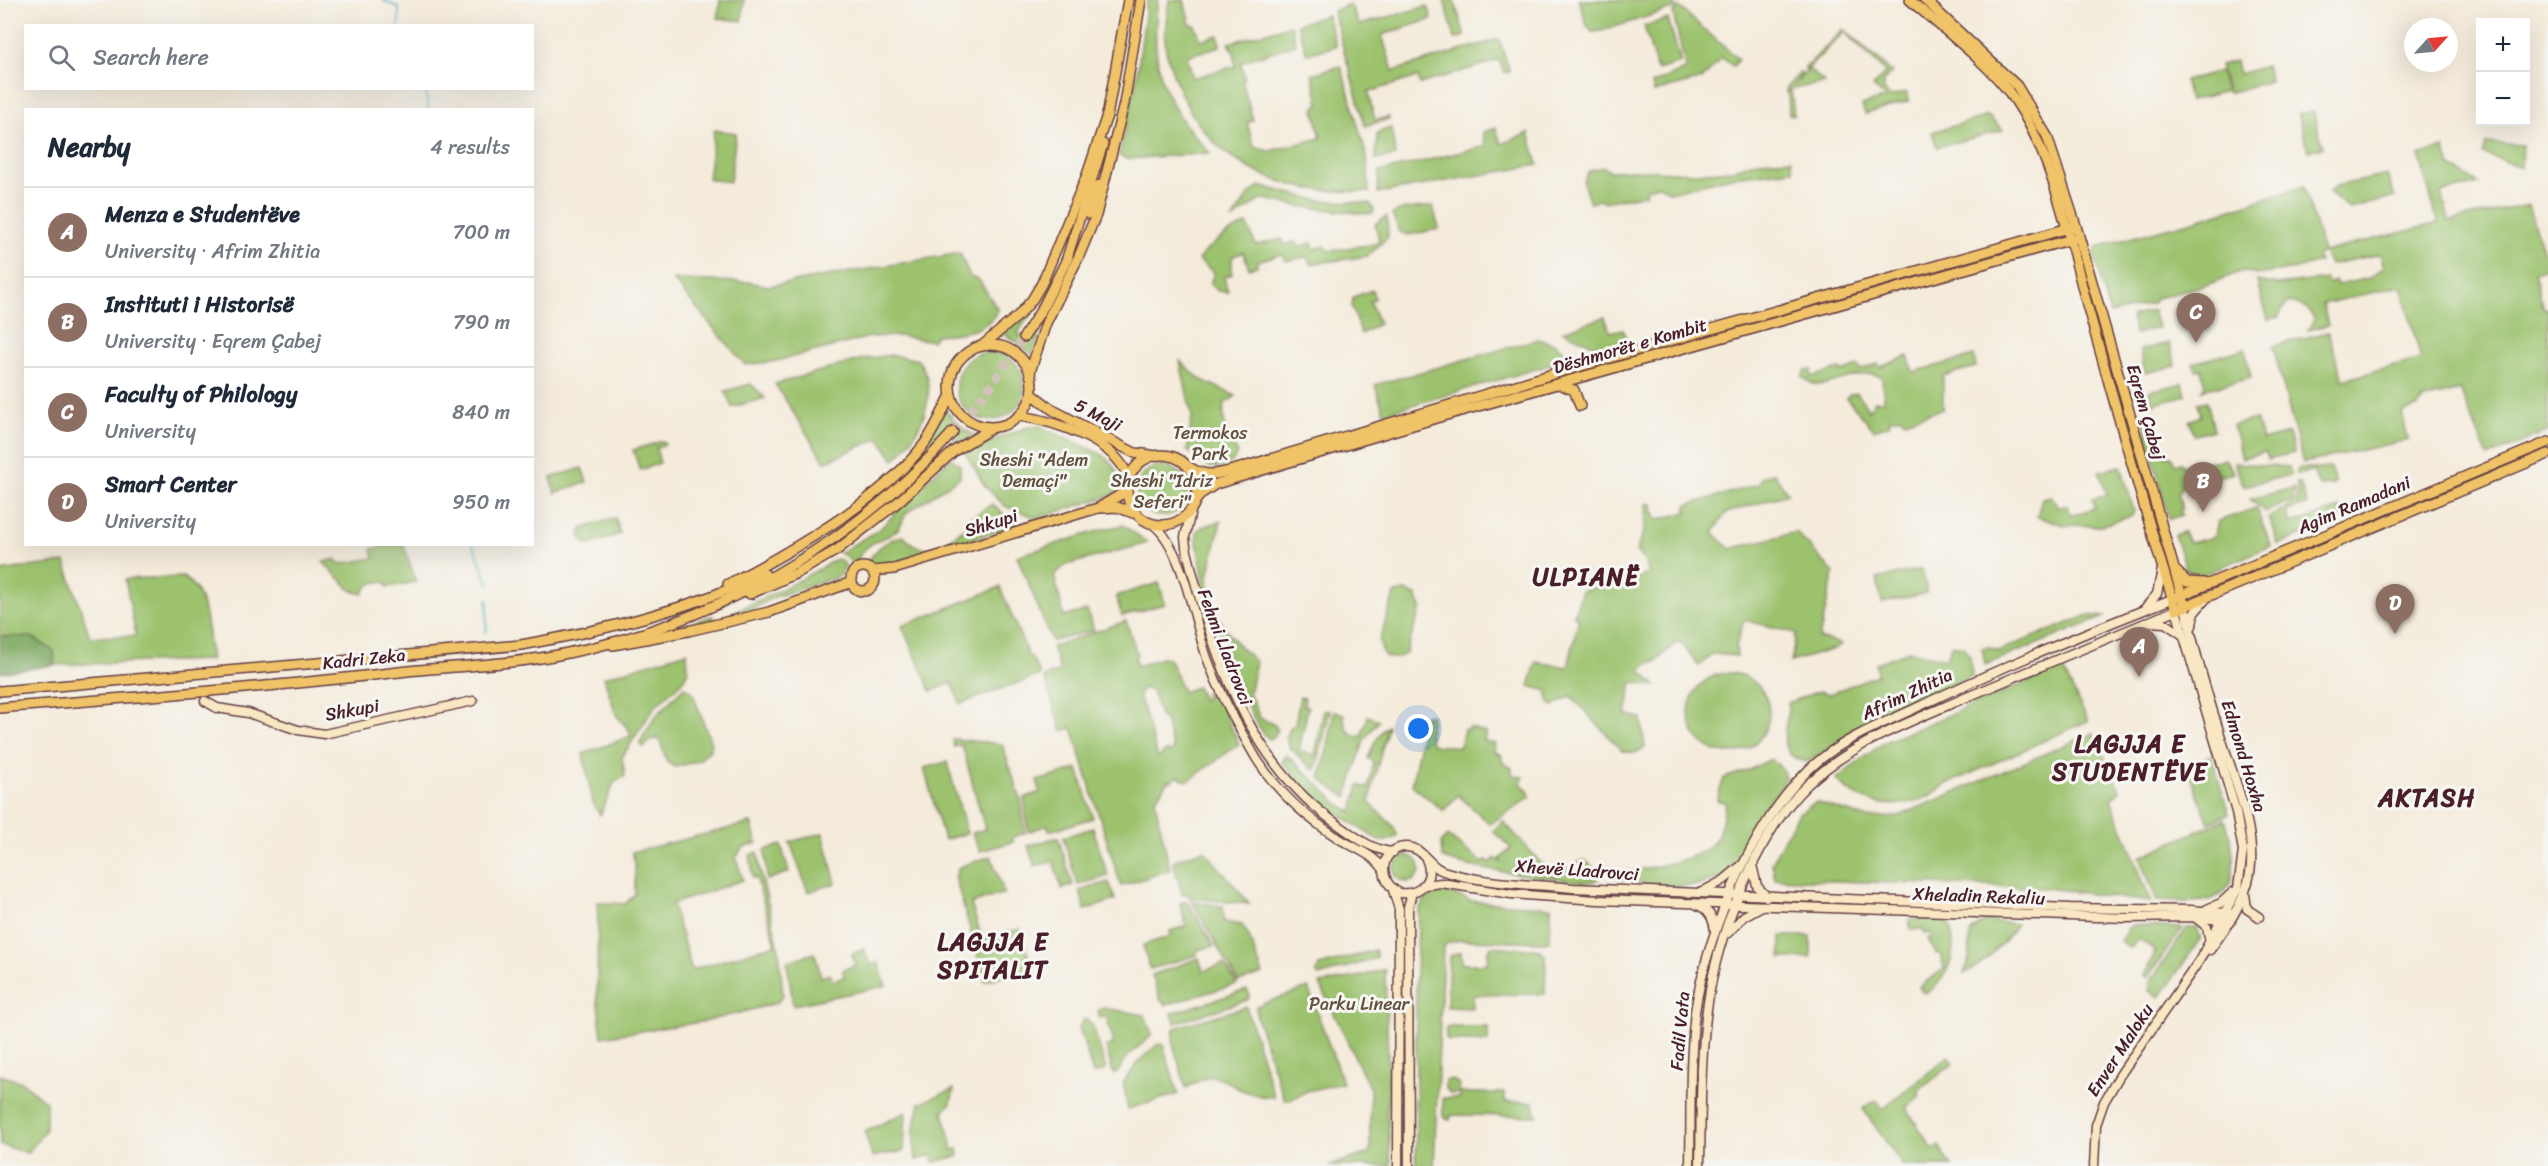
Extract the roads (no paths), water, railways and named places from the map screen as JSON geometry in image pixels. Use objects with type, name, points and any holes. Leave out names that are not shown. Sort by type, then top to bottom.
[{"type":"main road","points":[[1066,261],[1100,160],[1128,0]]},
{"type":"main road","points":[[1030,372],[1022,359],[1012,350],[997,345],[972,348],[962,356],[950,381],[951,395],[964,417],[976,425],[992,428],[1003,426],[1020,416],[1032,394],[1030,372],[1046,324],[1093,225],[1119,129],[1141,0]]},
{"type":"main road","name":"Eqrem Çabej","points":[[1911,0],[1983,65],[2014,99],[2038,141],[2066,229],[2162,566],[2181,609]]},
{"type":"main road","name":"Eqrem Çabej","points":[[1925,0],[2005,73],[2027,100],[2047,136],[2076,226],[2172,563],[2177,597]]},
{"type":"main road","points":[[984,345],[1027,307],[1042,283],[1077,200],[1108,112]]},
{"type":"main road","points":[[1024,338],[1044,306],[1087,218],[1119,129]]},
{"type":"main road","name":"Dëshmorët e Kombit","points":[[1189,467],[1197,472],[1214,475],[1237,469],[1553,374],[2076,226]]},
{"type":"main road","name":"Dëshmorët e Kombit","points":[[1195,501],[1202,493],[1216,484],[1556,384],[2079,237]]},
{"type":"main road","points":[[1556,384],[1574,390],[1580,406]]},
{"type":"main road","name":"5 Maji","points":[[1032,394],[1053,410],[1135,453],[1154,455]]},
{"type":"main road","points":[[693,602],[808,539],[873,494],[922,447],[951,395]]},
{"type":"main road","name":"5 Maji","points":[[1020,416],[1050,421],[1107,449],[1123,463],[1127,482]]},
{"type":"main road","points":[[723,603],[797,573],[837,550],[898,502],[954,452],[992,428]]},
{"type":"main road","points":[[723,603],[794,563],[904,483],[953,432]]},
{"type":"main road","name":"Agim Ramadani","points":[[2177,597],[2548,442]]},
{"type":"main road","points":[[1164,454],[1176,457],[1189,467],[1196,479],[1195,501],[1191,511],[1174,523],[1154,525],[1135,514],[1129,504],[1127,482],[1135,466],[1154,455],[1164,454]]},
{"type":"main road","name":"Agim Ramadani","points":[[2181,609],[2548,454]]},
{"type":"main road","name":"Shkupi","points":[[873,576],[1098,508],[1120,495],[1127,482]]},
{"type":"main road","name":"Shkupi","points":[[1098,508],[1124,508],[1135,514]]},
{"type":"main road","name":"Fehmi Lladrovci","points":[[1191,511],[1185,537],[1186,547],[1204,611],[1233,691],[1266,753],[1297,791],[1325,817],[1373,847],[1393,852]]},
{"type":"main road","name":"Fehmi Lladrovci","points":[[1154,525],[1171,544],[1214,675],[1257,760],[1275,784],[1303,812],[1335,836],[1376,861],[1383,869]]},
{"type":"main road","points":[[693,602],[743,584],[830,538]]},
{"type":"main road","points":[[2172,563],[2179,576],[2187,582],[2196,584],[2216,581]]},
{"type":"main road","points":[[2142,610],[2157,594],[2162,566]]},
{"type":"main road","name":"Shkupi","points":[[864,567],[873,576],[872,586],[864,590],[856,588],[852,582],[852,574],[858,568],[864,567]]},
{"type":"main road","name":"Shkupi","points":[[596,647],[648,639],[742,619],[779,609],[822,591],[852,582]]},
{"type":"main road","points":[[2146,621],[2165,623],[2189,637],[2193,616],[2211,595]]},
{"type":"main road","name":"Afrim Zhitia","points":[[1739,899],[1765,824],[1787,792],[1826,755],[1855,736],[1953,690],[2177,597]]},
{"type":"main road","name":"Kadri Zeka","points":[[0,691],[521,645],[602,630],[693,602]]},
{"type":"main road","name":"Kadri Zeka","points":[[0,708],[529,660],[596,647],[647,633],[723,603]]},
{"type":"main road","name":"Afrim Zhitia","points":[[1726,904],[1751,860],[1780,817],[1800,793],[1832,764],[1860,746],[1956,702],[2146,621],[2181,609]]},
{"type":"main road","name":"Edmond Hoxha","points":[[2181,609],[2242,837],[2241,889],[2228,917]]},
{"type":"main road","name":"Shkupi","points":[[205,701],[217,708],[233,709],[298,730],[324,734],[473,701]]},
{"type":"main road","points":[[1401,848],[1410,848],[1420,851],[1426,859],[1430,872],[1425,885],[1412,893],[1404,894],[1393,889],[1385,880],[1383,869],[1385,861],[1393,852],[1401,848]]},
{"type":"main road","name":"Xhevë Lladrovci","points":[[1426,859],[1444,871],[1490,880],[1594,890],[1730,894]]},
{"type":"main road","points":[[1688,903],[1699,905],[1707,911],[1720,936],[1767,901],[1757,886],[1751,860],[1724,880],[1700,893]]},
{"type":"main road","name":"Xhevë Lladrovci","points":[[1425,885],[1441,883],[1489,891],[1551,897],[1726,904]]},
{"type":"main road","points":[[1393,889],[1399,909],[1398,1166]]},
{"type":"main road","points":[[2191,913],[2211,908],[2241,889],[2247,909],[2259,917]]},
{"type":"main road","points":[[1409,1166],[1408,908],[1412,893]]},
{"type":"main road","name":"Xheladin Rekaliu","points":[[1730,894],[1739,899],[1767,901],[2070,908],[2191,913],[2228,917]]},
{"type":"main road","name":"Xheladin Rekaliu","points":[[1726,904],[1739,899]]},
{"type":"main road","name":"Fadil Vata","points":[[1690,1166],[1692,1047],[1695,1012],[1703,974],[1739,899]]},
{"type":"main road","name":"Fadil Vata","points":[[1700,1166],[1702,1084],[1710,990],[1726,904]]},
{"type":"main road","points":[[2191,913],[2210,931],[2210,942]]},
{"type":"main road","name":"Enver Maloku","points":[[2094,1166],[2096,1125],[2104,1102],[2228,917]]},
{"type":"main road","name":"Enver Maloku","points":[[2199,961],[2206,956],[2228,917]]},
{"type":"waterway","points":[[383,0],[399,8],[399,24]]},
{"type":"waterway","points":[[424,90],[429,108]]},
{"type":"waterway","points":[[474,546],[489,584]]},
{"type":"waterway","points":[[486,633],[488,599]]},
{"type":"tunnel","points":[[953,432],[991,386],[1024,337]]},
{"type":"place","name":"Faculty of Philology","points":[[2196,343]]},
{"type":"place","name":"Instituti i Historisë","points":[[2203,512]]},
{"type":"place","name":"Smart Center","points":[[2395,634]]},
{"type":"place","name":"Menza e Studentëve","points":[[2139,677]]},
{"type":"district","name":"ULPIANË","points":[[1586,577]]},
{"type":"district","name":"LAGJJA E STUDENTËVE","points":[[2130,758]]},
{"type":"district","name":"AKTASH","points":[[2427,798]]},
{"type":"district","name":"LAGJJA E SPITALIT","points":[[993,956]]},
{"type":"park label","name":"Termokos Park","points":[[1210,443]]},
{"type":"park label","name":"Sheshi \"Adem Demaçi\"","points":[[1034,470]]},
{"type":"park label","name":"Sheshi \"Idriz Seferi\"","points":[[1162,491]]},
{"type":"park label","name":"Parku Linear","points":[[1359,1004]]}]
